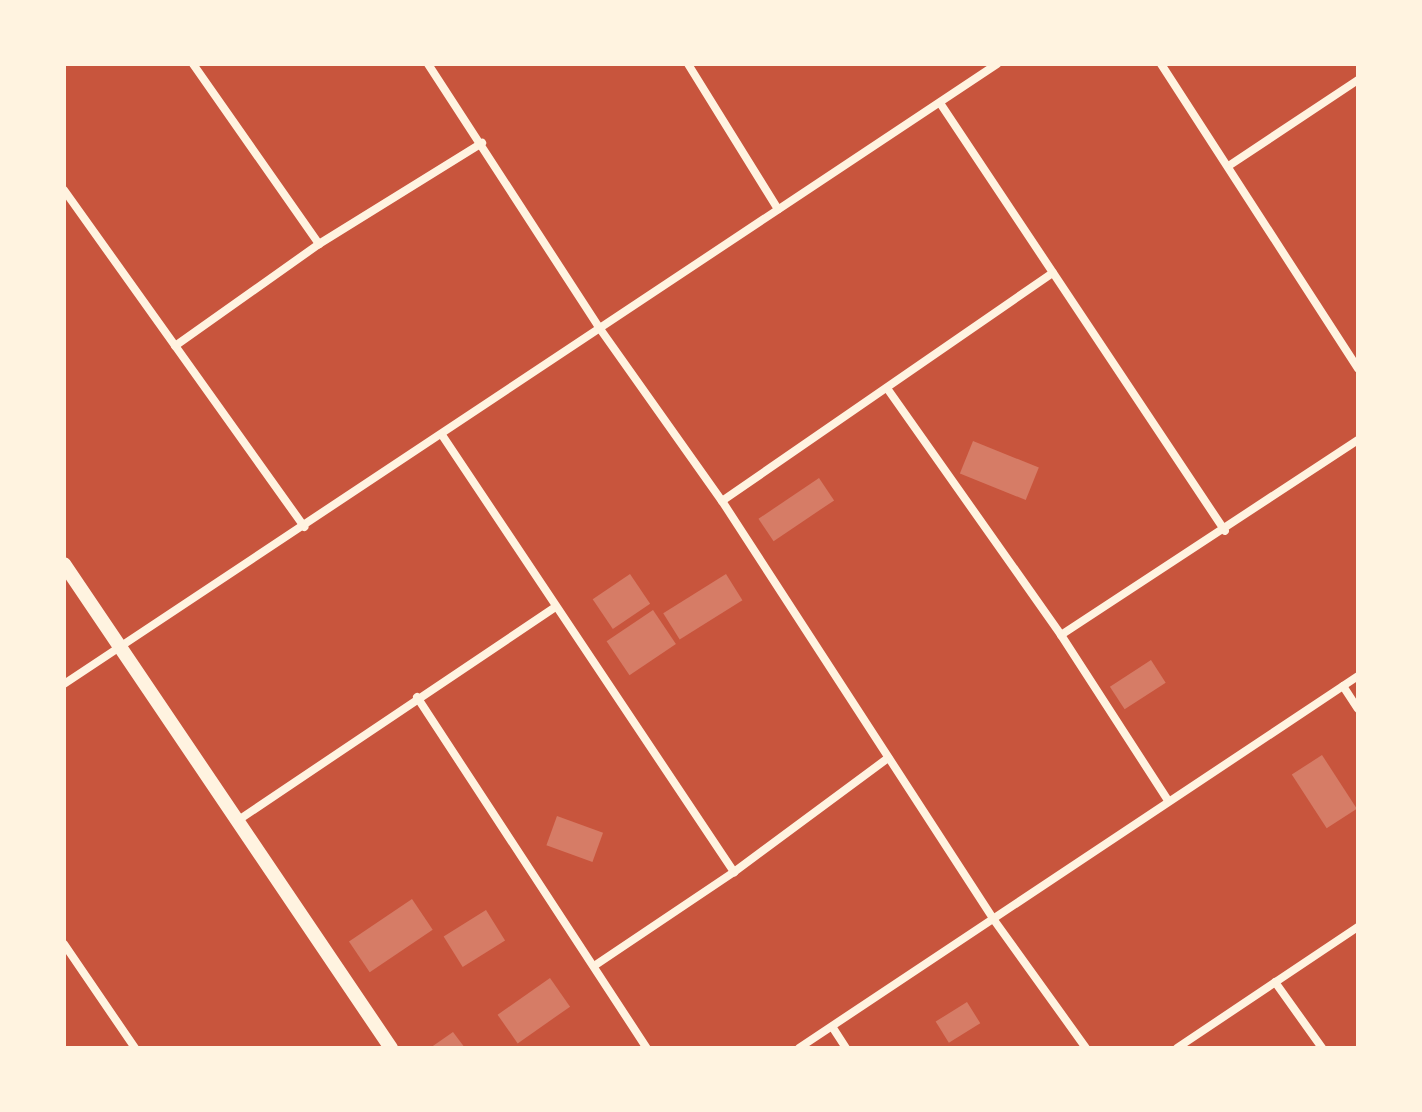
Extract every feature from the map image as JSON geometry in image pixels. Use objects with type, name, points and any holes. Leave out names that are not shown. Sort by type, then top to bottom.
[{"type":"street","points":[[193,64],[319,244]]},
{"type":"street","points":[[428,64],[598,326],[722,501],[994,920],[1086,1048]]},
{"type":"street","points":[[688,64],[778,209]]},
{"type":"street","points":[[64,684],[442,435],[598,326],[997,64]]},
{"type":"street","points":[[1161,64],[1230,165],[1358,369]]},
{"type":"street","points":[[1230,165],[1358,80]]},
{"type":"street","points":[[940,103],[1225,531]]},
{"type":"street","points":[[175,346],[319,244],[482,143]]},
{"type":"street","points":[[64,190],[304,527]]},
{"type":"street","points":[[722,501],[889,391],[1053,273]]},
{"type":"street","points":[[889,391],[1061,635],[1167,799]]},
{"type":"street","points":[[442,435],[554,608],[734,872]]},
{"type":"street","points":[[1061,635],[1225,531],[1358,440]]},
{"type":"street","points":[[64,564],[119,648],[240,819],[391,1048]]},
{"type":"street","points":[[240,819],[417,697],[554,608]]},
{"type":"street","points":[[799,1048],[994,920],[1167,799],[1358,676]]},
{"type":"street","points":[[1343,686],[1358,709]]},
{"type":"street","points":[[417,697],[597,964],[647,1048]]},
{"type":"street","points":[[597,964],[734,872],[888,758]]},
{"type":"street","points":[[1177,1048],[1358,927]]},
{"type":"street","points":[[64,944],[135,1048]]},
{"type":"street","points":[[1275,982],[1322,1048]]},
{"type":"street","points":[[833,1028],[846,1048]]},
{"type":"building","points":[[973,441],[1039,468],[1026,500],[960,473]]},
{"type":"building","points":[[819,478],[834,500],[774,541],[758,519]]},
{"type":"building","points":[[630,574],[650,604],[613,629],[593,599]]},
{"type":"building","points":[[726,574],[742,600],[680,640],[663,613]]},
{"type":"building","points":[[653,610],[676,644],[630,675],[607,641]]},
{"type":"building","points":[[1151,660],[1166,683],[1125,709],[1110,687]]},
{"type":"building","points":[[1322,755],[1357,809],[1327,828],[1292,775]]},
{"type":"building","points":[[557,816],[603,833],[592,862],[546,845]]},
{"type":"building","points":[[412,899],[433,930],[370,972],[349,941]]},
{"type":"building","points":[[486,910],[505,941],[463,967],[444,936]]},
{"type":"building","points":[[550,978],[570,1007],[518,1043],[498,1015]]},
{"type":"building","points":[[967,1002],[980,1023],[949,1043],[936,1022]]},
{"type":"building","points":[[453,1032],[465,1048],[430,1048]]}]
